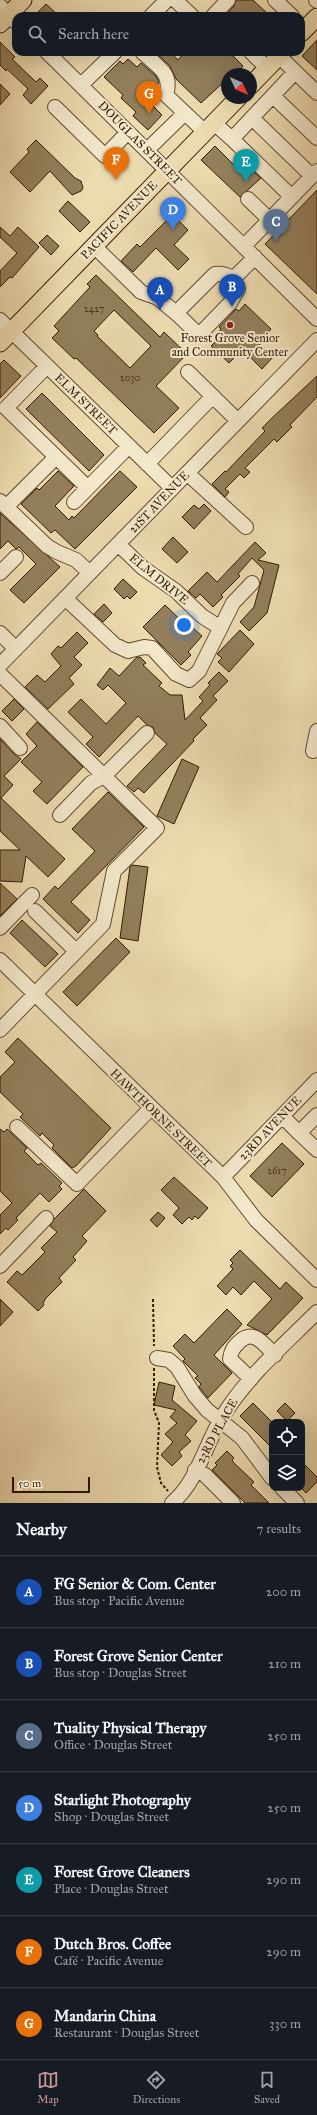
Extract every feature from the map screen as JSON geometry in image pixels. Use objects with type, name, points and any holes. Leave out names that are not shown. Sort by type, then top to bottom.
[{"type":"main road","points":[[6,17],[23,0]]},
{"type":"main road","points":[[257,79],[276,59]]},
{"type":"main road","name":"PACIFIC AVENUE","points":[[4,331],[94,246],[232,104]]},
{"type":"street","points":[[155,12],[167,0]]},
{"type":"street","points":[[175,0],[188,12]]},
{"type":"street","points":[[275,0],[288,12]]},
{"type":"street","points":[[216,12],[224,1]]},
{"type":"street","name":"DOUGLAS STREET","points":[[51,56],[317,319]]},
{"type":"street","points":[[81,85],[110,56]]},
{"type":"street","points":[[146,56],[168,76],[170,85],[166,95],[185,113],[232,139],[292,197]]},
{"type":"street","points":[[265,56],[276,59],[295,72],[317,93]]},
{"type":"street","points":[[232,139],[295,72]]},
{"type":"street","points":[[273,96],[317,138]]},
{"type":"street","points":[[55,107],[105,156],[128,132]]},
{"type":"street","points":[[147,150],[185,113]]},
{"type":"street","points":[[244,246],[314,174],[252,118]]},
{"type":"street","points":[[248,199],[270,220]]},
{"type":"street","points":[[94,246],[141,292],[158,298],[176,313],[198,335],[236,295],[238,289],[233,279],[227,275],[215,274],[176,313]]},
{"type":"street","points":[[233,279],[255,257]]},
{"type":"street","name":"ELM STREET","points":[[4,331],[47,366],[172,488]]},
{"type":"street","name":"21ST AVENUE","points":[[0,665],[317,340]]},
{"type":"street","points":[[47,366],[6,408],[88,488]]},
{"type":"street","points":[[188,372],[238,421]]},
{"type":"street","points":[[147,464],[213,396]]},
{"type":"street","points":[[74,502],[129,446]]},
{"type":"street","points":[[56,457],[3,504],[47,546],[56,552],[76,560],[90,573]]},
{"type":"street","points":[[187,473],[246,527]]},
{"type":"street","name":"ELM DRIVE","points":[[118,544],[143,568],[176,591],[202,616],[219,627]]},
{"type":"street","points":[[0,573],[16,557]]},
{"type":"street","points":[[66,598],[115,645],[128,651],[144,647],[152,648],[176,674],[182,679],[189,680],[199,671],[219,627],[233,603],[252,583]]},
{"type":"street","points":[[0,633],[16,649]]},
{"type":"street","points":[[0,674],[157,828],[114,871],[102,924],[0,1030]]},
{"type":"street","points":[[0,726],[20,748]]},
{"type":"street","points":[[314,751],[317,731]]},
{"type":"street","points":[[60,815],[91,783],[104,776],[147,734]]},
{"type":"street","points":[[0,928],[32,895]]},
{"type":"street","points":[[35,911],[76,951]]},
{"type":"street","name":"HAWTHORNE STREET","points":[[0,960],[223,1177],[256,1220],[315,1274]]},
{"type":"street","name":"23RD AVENUE","points":[[223,1177],[317,1080]]},
{"type":"street","points":[[17,1127],[76,1184],[151,1108]]},
{"type":"street","points":[[299,1133],[317,1115]]},
{"type":"street","points":[[282,1116],[317,1150]]},
{"type":"street","points":[[0,1266],[46,1218]]},
{"type":"street","name":"23RD PLACE","points":[[174,1502],[195,1470],[220,1421],[238,1393],[317,1312]]},
{"type":"street","points":[[251,1379],[230,1359],[234,1347],[246,1336],[251,1336],[256,1337],[275,1355]]},
{"type":"street","points":[[155,1358],[169,1360],[177,1367],[195,1396],[220,1421],[242,1438],[269,1474]]},
{"type":"street","points":[[195,1470],[205,1476],[233,1503]]},
{"type":"street","points":[[285,1491],[297,1503]]},
{"type":"path","points":[[153,1299],[155,1358],[154,1410],[159,1423],[156,1467],[161,1482],[174,1502]]},
{"type":"building","points":[[236,0],[253,0],[266,12],[229,12],[234,6]]},
{"type":"building","points":[[46,4],[55,12],[38,12]]},
{"type":"building","points":[[317,40],[317,70],[302,56],[305,56],[305,53]]},
{"type":"building","points":[[0,42],[12,54],[12,56],[15,57],[12,59],[36,82],[40,78],[48,86],[31,104],[23,95],[28,89],[7,69],[6,71],[0,65]]},
{"type":"building","points":[[159,56],[174,56],[178,60],[182,56],[233,56],[243,66],[241,68],[221,68],[221,85],[201,103],[176,79],[170,66]]},
{"type":"building","points":[[128,59],[137,67],[141,63],[156,76],[159,83],[146,99],[162,115],[148,130],[133,116],[136,112],[121,98],[123,95],[104,77],[120,61],[123,64]]},
{"type":"building","points":[[0,84],[10,94],[0,105]]},
{"type":"building","points":[[36,140],[75,178],[81,181],[83,188],[81,191],[72,195],[50,171],[30,192],[10,172],[29,152],[27,149]]},
{"type":"building","points":[[215,146],[243,174],[249,168],[261,178],[240,197],[201,160]]},
{"type":"building","points":[[317,190],[317,294],[265,244]]},
{"type":"building","points":[[68,201],[90,222],[80,232],[59,211]]},
{"type":"building","points":[[174,216],[188,230],[174,245],[189,259],[178,270],[156,248],[133,272],[121,261],[137,244],[140,247],[169,218],[170,220]]},
{"type":"building","points":[[0,227],[10,236],[18,227],[39,247],[12,278],[10,277],[0,287],[0,271],[17,253],[0,237]]},
{"type":"building","points":[[47,235],[59,246],[51,255],[39,243]]},
{"type":"building","points":[[96,275],[160,337],[164,332],[187,354],[156,386],[179,408],[154,433],[76,358],[74,359],[52,338],[59,331],[54,326],[90,287],[87,284]],"holes":[[[114,310],[151,346],[130,368],[97,336],[98,335],[94,331]]]},
{"type":"building","points":[[245,304],[271,329],[258,343],[273,357],[262,369],[247,354],[245,357],[240,352],[229,363],[211,346],[222,335],[219,332],[221,329],[219,327],[236,309],[239,311]]},
{"type":"building","points":[[4,360],[21,376],[0,398],[0,364]]},
{"type":"building","points":[[317,376],[317,397],[290,425],[292,427],[277,442],[274,439],[245,468],[250,472],[244,478],[240,474],[225,489],[229,492],[225,497],[212,484],[225,471],[226,472],[265,431],[262,428]]},
{"type":"building","points":[[42,393],[104,455],[89,471],[26,409]]},
{"type":"building","points":[[58,471],[74,486],[55,506],[69,520],[72,516],[74,518],[120,471],[137,487],[75,549],[55,530],[51,533],[21,504],[37,488],[39,490]]},
{"type":"building","points":[[204,504],[211,511],[194,529],[182,517],[194,505],[199,509]]},
{"type":"building","points":[[0,513],[60,567],[24,603],[10,590],[36,564],[19,547],[16,549],[8,541],[0,549]]},
{"type":"building","points":[[173,537],[188,552],[177,563],[162,549]]},
{"type":"building","points":[[255,542],[266,553],[258,560],[279,565],[267,613],[249,631],[240,622],[254,607],[264,570],[252,558],[238,574],[240,576],[221,595],[223,597],[213,607],[200,594],[196,598],[188,591],[207,572],[217,582]]},
{"type":"building","points":[[123,579],[137,592],[130,599],[127,596],[124,599],[114,589]]},
{"type":"building","points":[[104,604],[112,613],[103,622],[94,614]]},
{"type":"building","points":[[165,605],[190,629],[192,627],[202,636],[188,652],[191,655],[181,665],[143,627]]},
{"type":"building","points":[[240,630],[254,644],[229,672],[218,662],[222,658],[217,654]]},
{"type":"building","points":[[77,632],[88,643],[74,657],[82,665],[69,678],[74,684],[48,709],[25,687],[37,675],[45,682],[61,666],[51,654],[58,646],[61,648]]},
{"type":"building","points":[[137,657],[140,657],[146,663],[143,665],[162,683],[159,686],[170,695],[182,695],[185,720],[203,701],[199,697],[210,685],[208,683],[219,672],[228,681],[213,696],[217,700],[200,718],[207,725],[193,739],[194,741],[144,793],[138,788],[134,792],[127,786],[167,744],[155,733],[153,727],[147,725],[138,716],[99,757],[86,744],[93,737],[68,712],[81,699],[106,724],[126,703],[108,685],[103,690],[97,685],[110,668],[119,676]]},
{"type":"building","points":[[14,699],[24,709],[12,721],[2,711]]},
{"type":"building","points":[[37,722],[83,767],[47,804],[33,791],[42,782],[21,762],[37,746],[26,734]]},
{"type":"building","points":[[0,739],[14,754],[21,759],[4,776],[13,785],[1,798],[65,859],[48,877],[26,856],[22,882],[0,881],[0,850],[20,850],[0,831]]},
{"type":"building","points":[[182,759],[199,767],[174,824],[157,816]]},
{"type":"building","points":[[108,792],[144,827],[71,902],[90,920],[78,933],[43,899],[55,886],[58,889],[95,851],[72,829]]},
{"type":"building","points":[[132,865],[148,867],[138,941],[120,938],[130,867]]},
{"type":"building","points":[[0,883],[17,899],[0,916]]},
{"type":"building","points":[[22,920],[58,954],[45,967],[10,933]]},
{"type":"building","points":[[116,938],[130,952],[77,1006],[63,992]]},
{"type":"building","points":[[18,1038],[111,1128],[76,1166],[72,1168],[52,1148],[54,1145],[42,1133],[40,1136],[20,1117],[23,1114],[0,1092],[0,1077],[15,1062],[5,1052]]},
{"type":"building","points":[[0,1129],[4,1132],[7,1129],[27,1148],[24,1151],[38,1165],[41,1163],[62,1183],[59,1186],[62,1189],[49,1202],[40,1193],[16,1218],[18,1220],[8,1230],[6,1228],[0,1234],[0,1215],[12,1203],[0,1191]]},
{"type":"building","points":[[282,1143],[304,1164],[272,1197],[250,1176]]},
{"type":"building","points":[[174,1177],[208,1208],[198,1219],[195,1216],[192,1220],[189,1217],[182,1224],[173,1215],[179,1208],[161,1190]]},
{"type":"building","points":[[84,1189],[106,1211],[82,1236],[87,1241],[73,1257],[76,1260],[59,1278],[62,1282],[46,1298],[43,1303],[44,1305],[38,1311],[7,1282],[17,1271],[22,1275],[45,1252],[41,1248],[57,1232],[50,1226],[54,1219]]},
{"type":"building","points":[[158,1212],[165,1218],[157,1227],[150,1220]]},
{"type":"building","points":[[240,1250],[280,1289],[286,1282],[303,1298],[267,1335],[247,1325],[272,1299],[254,1281],[241,1295],[233,1287],[226,1295],[217,1286],[233,1269],[230,1266],[233,1263],[230,1260]]},
{"type":"building","points":[[0,1299],[13,1312],[0,1326]]},
{"type":"building","points":[[227,1309],[242,1324],[214,1355],[232,1373],[208,1398],[199,1387],[201,1384],[195,1378],[198,1376],[183,1361],[185,1359],[173,1346],[185,1334],[194,1343]]},
{"type":"building","points":[[159,1382],[175,1386],[172,1400],[197,1421],[185,1435],[191,1441],[179,1452],[182,1456],[172,1466],[161,1455],[173,1442],[165,1434],[177,1423],[170,1417],[176,1410],[154,1405]]},
{"type":"building","points":[[253,1403],[269,1419],[269,1445],[240,1416]]},
{"type":"building","points":[[285,1403],[295,1413],[289,1419],[285,1419],[277,1411]]},
{"type":"building","points":[[227,1451],[234,1458],[232,1460],[233,1462],[254,1482],[251,1485],[269,1503],[245,1503],[212,1470],[217,1465],[215,1463]]},
{"type":"building","points":[[305,1465],[317,1477],[317,1482],[306,1493],[304,1491]]},
{"type":"place","name":"Mandarin China","points":[[149,114]]},
{"type":"place","name":"Dutch Bros. Coffee","points":[[116,180]]},
{"type":"place","name":"Forest Grove Cleaners","points":[[246,182]]},
{"type":"place","name":"Starlight Photography","points":[[173,230]]},
{"type":"place","name":"Tuality Physical Therapy","points":[[276,242]]},
{"type":"place","name":"Forest Grove Senior Center","points":[[232,307]]},
{"type":"place","name":"FG Senior & Com. Center","points":[[160,310]]},
{"type":"place","name":"Forest Grove Senior and Community Center","points":[[230,325]]}]
